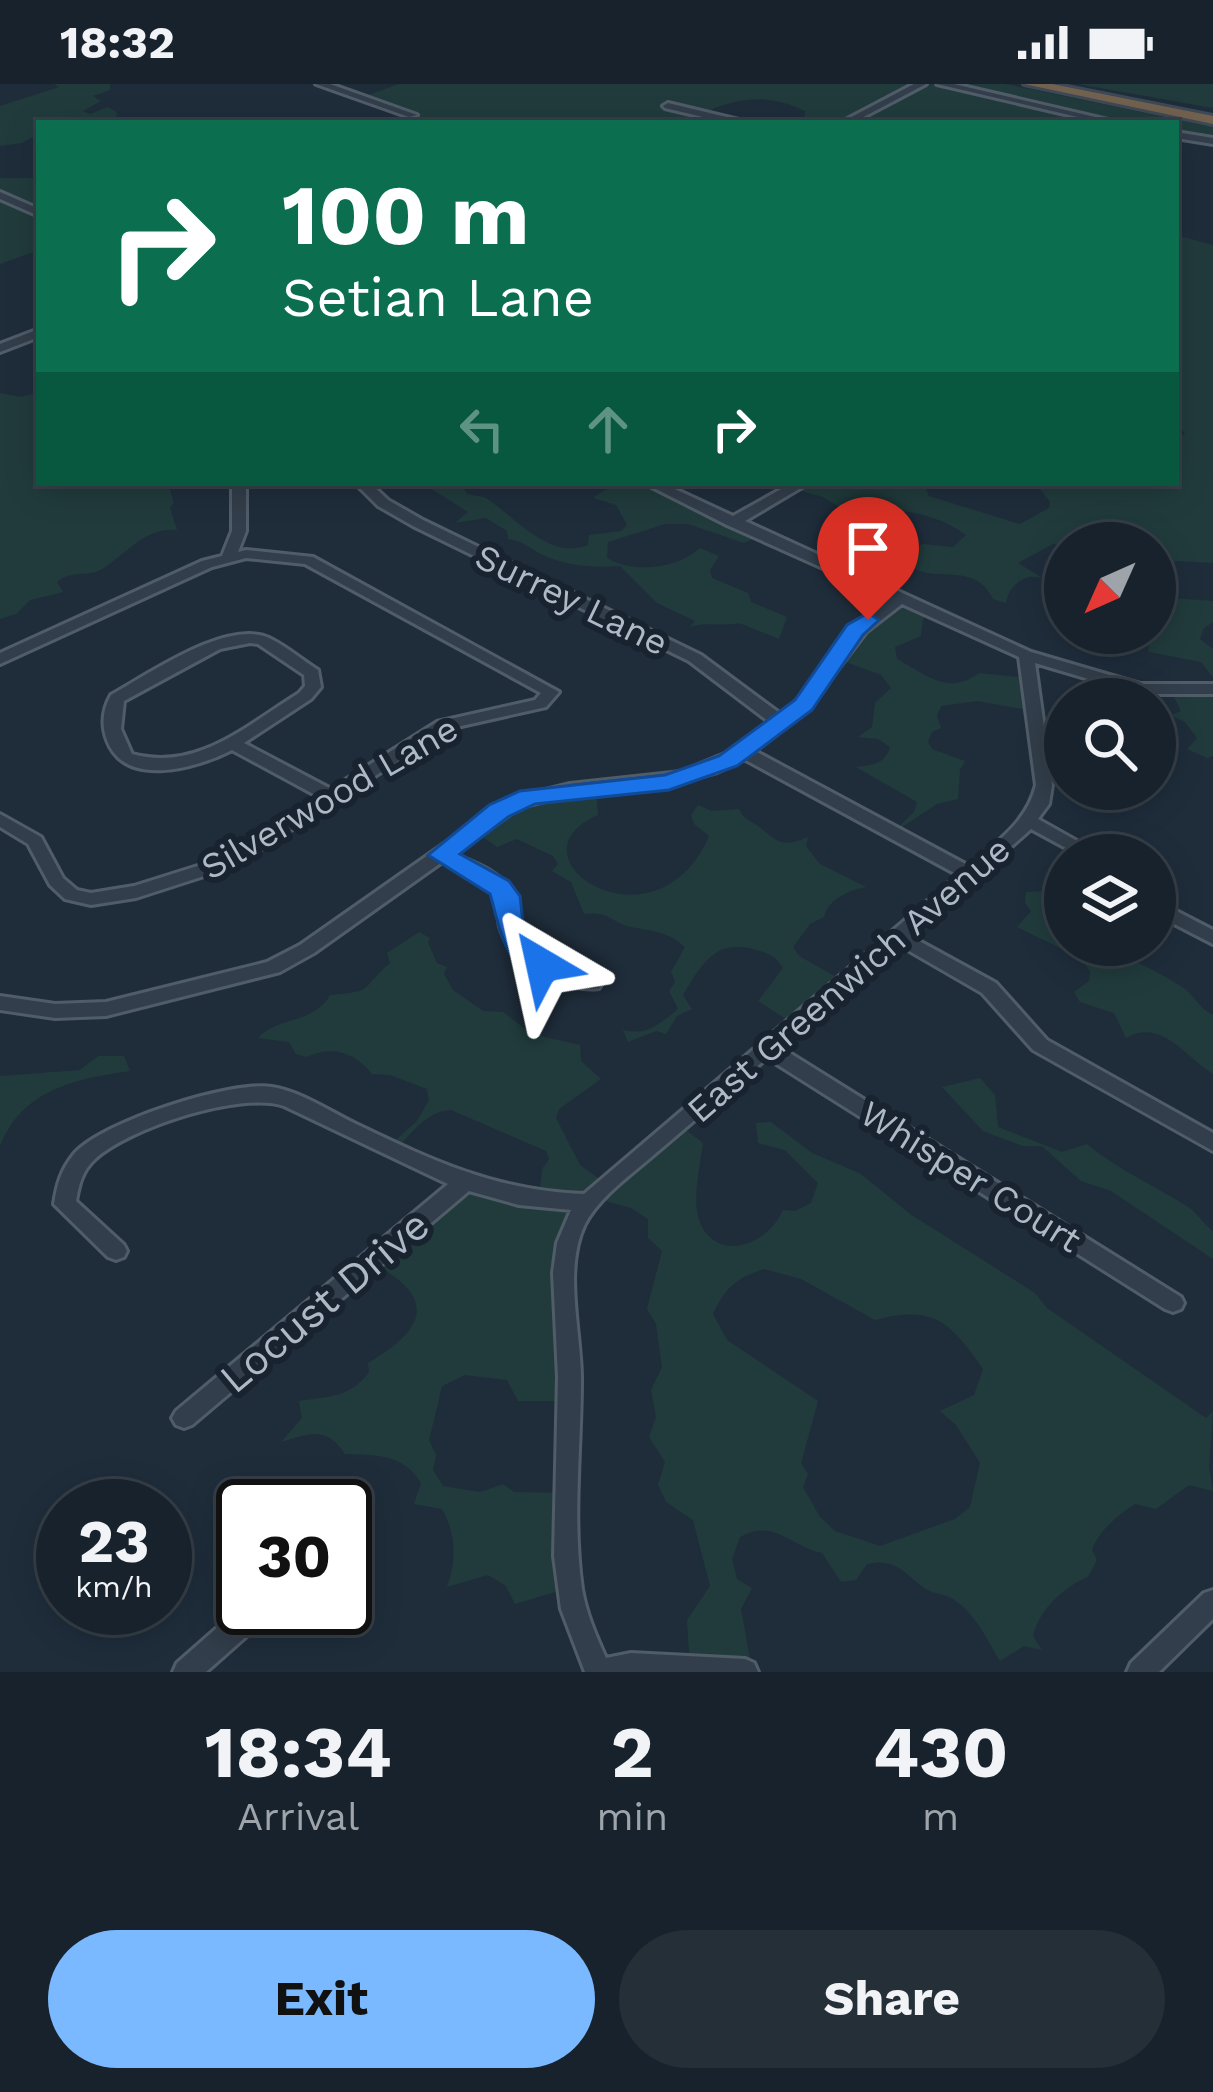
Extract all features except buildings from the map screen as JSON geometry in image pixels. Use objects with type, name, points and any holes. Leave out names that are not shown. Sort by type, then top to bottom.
[{"type":"highway","points":[[1031,84],[1213,117]]},
{"type":"highway","points":[[1062,84],[1213,117]]},
{"type":"street","points":[[321,84],[412,115]]},
{"type":"street","points":[[851,120],[921,84]]},
{"type":"street","points":[[942,84],[1103,120]]},
{"type":"street","points":[[668,106],[727,120]]},
{"type":"street","points":[[1179,135],[1213,141]]},
{"type":"street","points":[[0,195],[36,212]]},
{"type":"street","points":[[0,348],[36,334]]},
{"type":"street","points":[[0,658],[230,556],[239,531],[239,486]]},
{"type":"street","name":"Surrey Lane","points":[[365,486],[383,503],[418,523],[695,658],[779,722]]},
{"type":"street","points":[[657,486],[1026,655],[1138,688],[1213,689]]},
{"type":"street","points":[[732,521],[796,486]]},
{"type":"street","name":"Silverwood Lane","points":[[0,819],[35,841],[64,890],[91,899],[136,892],[217,867],[443,725],[540,704],[551,692],[308,560],[271,554],[230,556]]},
{"type":"street","points":[[0,1003],[55,1011],[106,1009],[273,967],[307,949],[499,811],[530,797],[669,782],[744,752],[819,687],[855,630],[902,597]]},
{"type":"street","points":[[240,638],[263,641],[306,667],[313,687],[232,742],[185,765],[151,767],[126,758],[119,749],[110,710],[135,684],[215,645],[240,638]]},
{"type":"street","name":"East Greenwich Avenue","points":[[600,1672],[572,1600],[565,1523],[569,1345],[565,1268],[572,1228],[588,1202],[900,938],[1029,821],[1044,785],[1026,655]]},
{"type":"street","points":[[232,742],[329,795]]},
{"type":"street","points":[[744,752],[842,803],[884,832],[971,874]]},
{"type":"street","points":[[1029,821],[1053,834]]},
{"type":"street","points":[[442,855],[500,887],[506,896],[510,932],[526,955],[566,976],[592,983]]},
{"type":"street","points":[[1176,918],[1213,938]]},
{"type":"street","points":[[900,938],[989,988],[1040,1045],[1213,1143]]},
{"type":"street","name":"Whisper Court","points":[[768,1048],[1173,1303]]},
{"type":"street","points":[[116,1251],[64,1204],[68,1178],[82,1156],[115,1131],[261,1093],[284,1096],[463,1184],[534,1200],[588,1202]]},
{"type":"street","name":"Locust Drive","points":[[184,1418],[463,1184]]},
{"type":"street","points":[[1140,1672],[1213,1602]]},
{"type":"street","points":[[186,1672],[228,1635]]},
{"type":"street","points":[[600,1672],[631,1666],[745,1672]]},
{"type":"green space","points":[[54,84],[110,84],[110,90],[93,96],[101,101],[83,111],[90,114],[108,107],[117,112],[116,119],[36,120],[36,136],[0,146],[0,106],[59,87]]},
{"type":"green space","points":[[399,84],[1005,84],[1213,127],[1213,142],[1179,136],[1179,120],[804,120],[805,111],[754,99],[704,113],[728,120],[417,120],[360,98]]},
{"type":"green space","points":[[1078,84],[1213,84],[1213,108]]},
{"type":"green space","points":[[0,178],[36,178],[36,251],[0,264]]},
{"type":"green space","points":[[1179,236],[1213,245],[1213,563],[1176,561],[1176,522],[1044,522],[1044,549],[1018,563],[1044,579],[1018,582],[1006,603],[993,599],[982,584],[968,577],[923,572],[888,559],[923,544],[953,547],[966,535],[953,527],[908,512],[876,511],[846,520],[836,515],[842,509],[823,497],[793,489],[921,486],[929,496],[1020,524],[1049,508],[1050,502],[1037,486],[1179,486],[1179,439],[1185,433],[1179,428]]},
{"type":"green space","points":[[0,393],[21,397],[36,393],[36,486],[174,486],[170,508],[177,530],[145,537],[96,572],[63,578],[57,582],[63,592],[30,600],[16,614],[0,619]]},
{"type":"green space","points":[[427,486],[467,486],[467,494],[486,498],[532,534],[559,547],[574,548],[588,545],[589,535],[621,531],[627,525],[616,505],[593,498],[612,487],[654,486],[676,493],[759,536],[744,543],[688,524],[665,524],[608,542],[607,558],[642,567],[667,565],[700,548],[719,556],[710,570],[712,578],[787,617],[779,639],[739,623],[690,627],[695,621],[657,603],[620,566],[552,559],[508,539],[507,531],[486,518],[455,523],[468,512]]},
{"type":"green space","points":[[900,598],[932,610],[923,619],[921,636],[895,647],[897,659],[948,683],[979,673],[1027,678],[1034,711],[977,701],[941,706],[937,716],[941,728],[932,732],[928,742],[932,749],[965,761],[958,799],[937,804],[890,835],[914,812],[917,802],[856,767],[877,763],[888,753],[890,747],[878,739],[858,737],[872,727],[875,703],[891,688],[881,675],[838,659]]},
{"type":"green space","points":[[1176,598],[1213,601],[1213,622],[1200,639],[1213,649],[1213,677],[1201,662],[1159,654],[1176,654]]},
{"type":"green space","points":[[1213,689],[1213,756],[1187,749],[1197,738],[1176,718],[1181,711],[1176,693]]},
{"type":"green space","points":[[596,789],[598,815],[573,833],[567,853],[577,873],[597,887],[625,894],[656,891],[685,872],[709,836],[694,824],[691,815],[698,805],[712,811],[739,809],[746,819],[783,842],[808,837],[806,846],[820,864],[866,887],[835,900],[793,947],[799,956],[847,983],[789,1021],[758,1001],[783,968],[778,961],[768,954],[733,947],[714,955],[698,971],[683,995],[692,1009],[677,1016],[666,1034],[656,1031],[628,1042],[623,1030],[646,1030],[678,1009],[669,991],[675,982],[671,972],[685,947],[659,933],[599,914],[584,914],[571,882],[552,871],[558,864],[553,856],[517,839],[497,847],[473,830],[507,807]]},
{"type":"green space","points":[[1044,891],[1044,940],[1017,927],[1031,911],[1025,903],[1026,892]]},
{"type":"green space","points":[[419,932],[430,938],[437,963],[447,967],[444,974],[453,990],[483,1011],[503,1012],[532,1034],[580,1045],[581,1061],[601,1079],[559,1109],[556,1118],[580,1165],[606,1184],[680,1125],[703,1143],[696,1197],[702,1227],[722,1244],[746,1244],[768,1231],[783,1210],[795,1211],[811,1203],[818,1183],[785,1150],[758,1143],[756,1123],[771,1122],[812,1153],[861,1174],[910,1214],[1035,1293],[1047,1308],[1206,1418],[1213,1411],[1209,1467],[1213,1491],[1189,1485],[1156,1509],[1135,1504],[1122,1513],[1095,1543],[1092,1550],[1097,1560],[1088,1577],[1061,1593],[1041,1617],[1033,1636],[1042,1650],[1024,1646],[1000,1661],[961,1605],[926,1589],[893,1565],[867,1564],[856,1580],[841,1582],[822,1553],[772,1532],[752,1532],[740,1537],[732,1559],[737,1579],[752,1588],[741,1609],[751,1665],[690,1666],[687,1620],[710,1586],[693,1520],[666,1502],[658,1485],[665,1462],[649,1437],[656,1417],[651,1390],[662,1367],[656,1324],[647,1309],[662,1251],[648,1238],[648,1219],[631,1208],[595,1198],[571,1230],[567,1401],[518,1401],[507,1380],[465,1375],[442,1386],[429,1440],[436,1455],[433,1470],[443,1486],[480,1492],[503,1484],[514,1492],[564,1493],[572,1587],[515,1604],[506,1586],[488,1575],[447,1587],[454,1557],[450,1528],[442,1509],[414,1504],[421,1483],[406,1466],[379,1456],[345,1454],[331,1439],[317,1434],[281,1442],[302,1418],[299,1401],[355,1387],[369,1372],[368,1363],[413,1324],[417,1312],[407,1287],[371,1262],[459,1187],[539,1200],[542,1169],[549,1159],[546,1151],[451,1110],[427,1119],[396,1150],[389,1146],[417,1121],[429,1100],[427,1089],[390,1075],[372,1074],[342,1053],[307,1057],[296,1054],[289,1042],[258,1038],[314,1011],[330,995],[366,988],[390,963],[387,953]],"holes":[[[764,1269],[801,1279],[875,1320],[912,1315],[938,1321],[950,1328],[983,1369],[974,1395],[940,1411],[956,1425],[980,1463],[970,1507],[955,1519],[880,1546],[835,1531],[820,1517],[803,1487],[808,1474],[801,1463],[818,1401],[727,1340],[713,1314],[732,1285],[754,1272]]]},
{"type":"green space","points":[[1086,966],[1143,966],[1184,989],[1213,1015],[1213,1074],[1162,1036],[1139,1033],[1126,1038],[1114,1013],[1080,1002],[1074,992],[1089,981]]},
{"type":"green space","points":[[98,1056],[124,1056],[130,1071],[71,1083],[37,1099],[22,1111],[0,1146],[0,1076],[80,1070]]},
{"type":"green space","points":[[980,1078],[995,1095],[998,1127],[1062,1152],[1087,1144],[1192,1210],[1213,1231],[1213,1259],[1111,1191],[1081,1181],[1042,1146],[1023,1146],[983,1131],[942,1087]]},
{"type":"route","points":[[542,965],[526,955],[510,932],[506,896],[500,887],[442,855],[499,811],[530,797],[669,782],[728,761],[804,705],[855,630],[868,620]]}]
